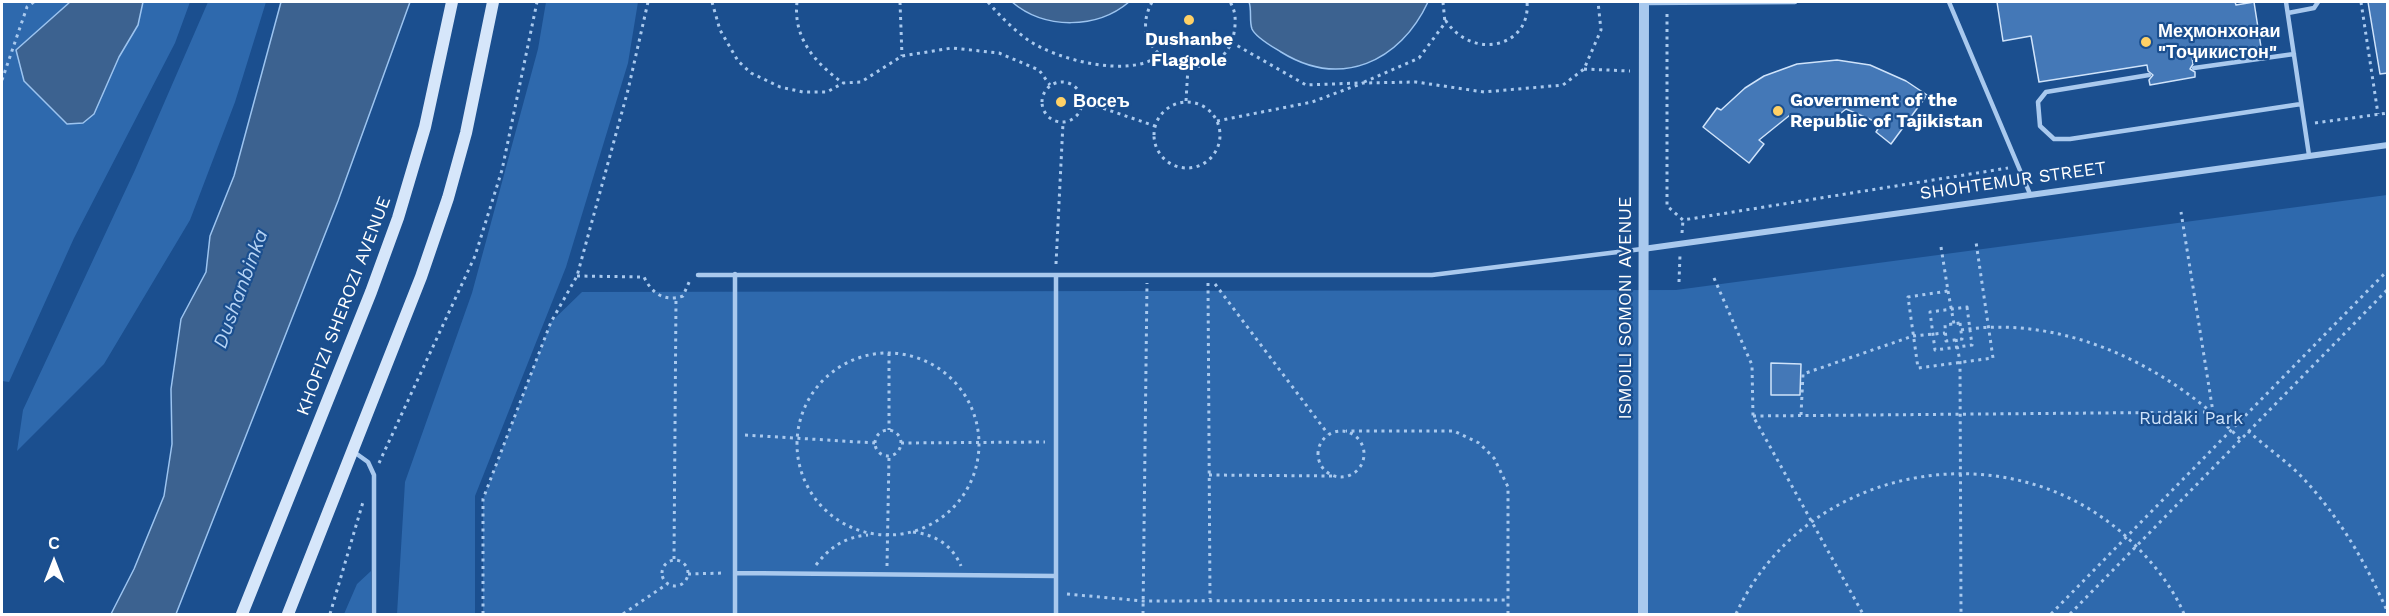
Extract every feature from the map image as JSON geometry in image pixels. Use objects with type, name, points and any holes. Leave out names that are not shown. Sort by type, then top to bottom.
[{"type":"main road","name":"KHOFIZI SHEROZI AVENUE","points":[[242,615],[387,251],[423,136],[452,2]]},
{"type":"main road","points":[[288,615],[421,277],[448,198],[466,133],[493,2]]},
{"type":"street","name":"ISMOILI SOMONI AVENUE","points":[[1643,615],[1644,2]]},
{"type":"street","name":"SHOHTEMUR STREET","points":[[1643,249],[2388,145]]},
{"type":"lane","points":[[1644,2],[1795,2]]},
{"type":"lane","points":[[1949,2],[2030,194]]},
{"type":"lane","points":[[2286,2],[2309,155]]},
{"type":"lane","points":[[2288,13],[2314,8],[2318,2]]},
{"type":"lane","points":[[2194,68],[2294,54]]},
{"type":"lane","points":[[2148,75],[2046,92],[2038,102],[2040,126],[2054,139],[2070,139],[2301,104]]},
{"type":"lane","points":[[698,275],[1450,274],[1643,249]]},
{"type":"lane","points":[[735,274],[735,615]]},
{"type":"lane","points":[[1056,275],[1056,615]]},
{"type":"lane","points":[[352,451],[368,462],[374,475],[374,615]]},
{"type":"lane","points":[[735,573],[1056,576]]},
{"type":"path","points":[[2,80],[27,7],[34,2]]},
{"type":"path","points":[[330,615],[355,523],[374,475],[475,256],[502,170],[537,2]]},
{"type":"path","points":[[483,615],[483,499],[552,322],[577,276],[628,90],[648,2]]},
{"type":"path","points":[[712,2],[727,44],[738,61],[751,73],[780,87],[803,92],[827,92],[843,83],[861,82],[903,56],[952,48],[999,53],[1039,70],[1050,85]]},
{"type":"path","points":[[797,2],[798,26],[804,43],[813,58],[843,83]]},
{"type":"path","points":[[900,2],[903,56]]},
{"type":"path","points":[[988,2],[1002,18],[1028,40],[1056,54],[1081,62],[1116,66],[1152,61],[1160,55]]},
{"type":"path","points":[[1152,2],[1146,24],[1149,40],[1160,55],[1170,62],[1188,67],[1200,67],[1215,61],[1227,50],[1236,21],[1230,2]]},
{"type":"path","points":[[1217,121],[1312,102],[1419,58],[1445,23],[1442,2]]},
{"type":"path","points":[[1445,23],[1446,21],[1454,33],[1465,41],[1479,45],[1492,45],[1516,32],[1524,20],[1527,2]]},
{"type":"path","points":[[1231,42],[1306,85],[1416,82],[1485,92],[1563,85],[1584,69],[1601,30],[1598,2]]},
{"type":"path","points":[[2361,2],[2378,114]]},
{"type":"path","points":[[1667,3],[1667,206],[1683,220],[2018,166]]},
{"type":"path","points":[[1186,101],[1188,67]]},
{"type":"path","points":[[1584,69],[1644,71]]},
{"type":"path","points":[[1059,81],[1075,86],[1082,101],[1077,116],[1063,123],[1049,118],[1041,105],[1042,97],[1050,85],[1059,81]]},
{"type":"path","points":[[1082,101],[1155,126]]},
{"type":"path","points":[[1186,101],[1204,106],[1217,121],[1220,139],[1212,156],[1196,167],[1187,168],[1169,163],[1161,157],[1154,140],[1155,126],[1161,113],[1168,107],[1186,101]]},
{"type":"path","points":[[2304,124],[2388,113]]},
{"type":"path","points":[[1056,275],[1063,123]]},
{"type":"path","points":[[2181,212],[2213,412]]},
{"type":"path","points":[[1948,291],[1908,297],[1918,368],[1993,358],[1976,242]]},
{"type":"path","points":[[1941,247],[1954,324]]},
{"type":"path","points":[[2051,615],[2230,429],[2388,270]]},
{"type":"path","points":[[577,276],[644,277],[656,294],[676,298],[683,296],[690,280],[698,275]]},
{"type":"path","points":[[1143,615],[1147,275]]},
{"type":"path","points":[[1208,276],[1328,434]]},
{"type":"path","points":[[1208,276],[1210,599]]},
{"type":"path","points":[[1714,278],[1752,365],[1753,416],[1863,615]]},
{"type":"path","points":[[2070,615],[2388,289]]},
{"type":"path","points":[[674,559],[676,298]]},
{"type":"path","points":[[1967,307],[1970,329],[1972,345],[1935,350],[1930,312],[1967,307]]},
{"type":"path","points":[[1960,323],[1961,330],[1962,339],[1946,341],[1944,325],[1960,323]]},
{"type":"path","points":[[1961,330],[1988,327],[2050,333],[2109,350],[2165,377],[2213,412],[2240,439]]},
{"type":"path","points":[[1801,416],[1803,374],[1913,336],[1945,333]]},
{"type":"path","points":[[1956,339],[1960,362],[1961,615]]},
{"type":"path","points":[[889,352],[889,430]]},
{"type":"path","points":[[889,352],[916,357],[942,370],[952,379],[969,401],[978,428],[979,442],[976,469],[961,499],[936,521],[911,532],[888,535],[858,531],[833,517],[813,497],[800,471],[796,436],[806,401],[824,378],[860,356],[889,352]]},
{"type":"path","points":[[1753,416],[2213,412]]},
{"type":"path","points":[[889,430],[898,434],[901,442],[898,452],[889,456],[879,453],[875,442],[881,432],[889,430]]},
{"type":"path","points":[[1334,476],[1324,471],[1317,452],[1321,442],[1328,434],[1346,431],[1454,430],[1479,442],[1494,458],[1508,487],[1508,615]]},
{"type":"path","points":[[1209,475],[1344,477],[1354,473],[1362,465],[1365,455],[1362,444],[1356,436],[1346,431]]},
{"type":"path","points":[[2248,431],[2300,475],[2325,504],[2357,549],[2388,613]]},
{"type":"path","points":[[735,435],[796,436],[875,442]]},
{"type":"path","points":[[901,442],[1056,442]]},
{"type":"path","points":[[886,576],[889,456]]},
{"type":"path","points":[[1736,615],[1755,581],[1772,558],[1811,521],[1876,487],[1920,476],[1960,472],[1991,474],[2041,486],[2087,507],[2137,547],[2162,576],[2184,615]]},
{"type":"path","points":[[911,532],[936,538],[946,544],[961,564],[964,576]]},
{"type":"path","points":[[806,575],[834,545],[846,539],[872,534]]},
{"type":"path","points":[[674,559],[684,562],[688,574]]},
{"type":"path","points":[[667,584],[663,578],[662,568],[674,559]]},
{"type":"path","points":[[688,574],[735,573]]},
{"type":"path","points":[[623,615],[667,584],[681,585],[688,574]]},
{"type":"path","points":[[1056,593],[1143,601],[1210,599],[1508,600]]},
{"type":"green space","points":[[2,2],[190,2],[175,43],[74,238],[9,382],[2,381]]},
{"type":"green space","points":[[208,2],[266,2],[235,102],[190,220],[104,364],[17,451],[23,410],[135,170]]},
{"type":"green space","points":[[546,2],[638,2],[628,63],[566,267],[475,496],[475,614],[397,614],[405,482],[472,293],[538,49]]},
{"type":"green space","name":"Rudaki Park","points":[[2387,195],[2387,614],[483,614],[483,499],[551,322],[582,292],[1676,290]]},
{"type":"green space","points":[[371,571],[371,614],[344,614],[357,584]]},
{"type":"water","points":[[70,2],[143,2],[138,25],[119,57],[94,114],[83,123],[67,124],[24,81],[16,50]]},
{"type":"water","name":"Dushanbinka","points":[[281,2],[410,2],[338,201],[176,614],[111,614],[134,569],[164,496],[172,444],[171,389],[181,319],[206,272],[210,236],[234,176]]},
{"type":"water","points":[[1012,2],[1129,2],[1102,17],[1071,23],[1040,18]]},
{"type":"water","points":[[1249,2],[1428,2],[1416,23],[1402,40],[1385,54],[1366,63],[1346,68],[1325,68],[1303,63],[1257,36],[1252,29]]},
{"type":"building","name":"Меҳмонхонаи \"Тоҷикистон\"","points":[[1997,2],[2235,2],[2236,5],[2254,2],[2261,47],[2192,58],[2193,64],[2190,69],[2195,72],[2195,77],[2150,85],[2149,80],[2153,75],[2148,71],[2147,65],[2039,82],[2031,36],[2003,41]]},
{"type":"building","points":[[2368,2],[2388,2],[2388,73],[2380,74]]},
{"type":"building","name":"Government of the Republic of Tajikistan","points":[[1837,60],[1870,65],[1906,81],[1927,95],[1891,144],[1876,132],[1881,124],[1846,109],[1831,121],[1819,124],[1803,123],[1790,115],[1759,140],[1764,144],[1749,163],[1703,127],[1717,108],[1721,110],[1745,88],[1764,76],[1797,64]]},
{"type":"building","points":[[1771,363],[1801,364],[1800,395],[1771,395]]},
{"type":"place","name":"Dushanbe Flagpole","points":[[1189,20]]},
{"type":"place","name":"Меҳмонхонаи \"Тоҷикистон\"","points":[[2146,42]]},
{"type":"place","name":"Восеъ","points":[[1061,102]]},
{"type":"place","name":"Government of the Republic of Tajikistan","points":[[1778,111]]}]
